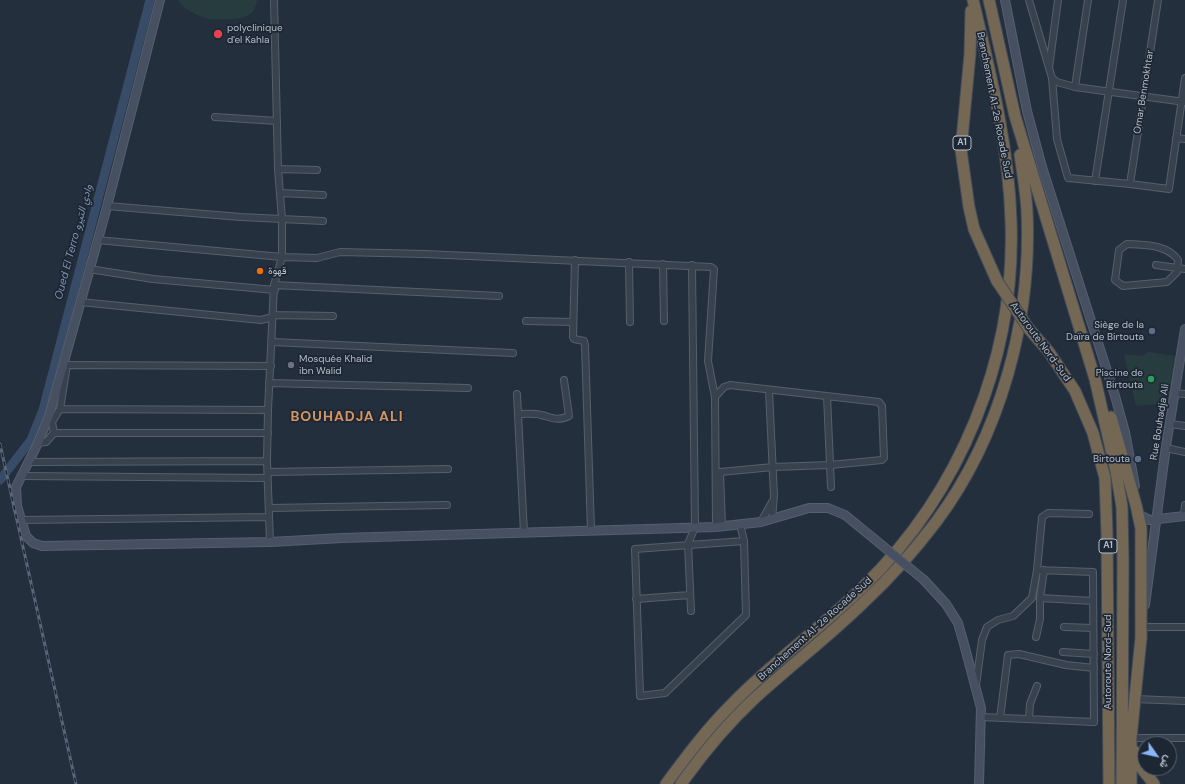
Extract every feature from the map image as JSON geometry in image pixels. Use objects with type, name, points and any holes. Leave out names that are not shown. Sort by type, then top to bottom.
[{"type":"highway","name":"Autoroute Nord-Sud","points":[[972,0],[970,54],[961,150],[969,207],[974,229],[997,281],[1029,328],[1049,352],[1075,391],[1094,433],[1105,478],[1109,784]]},
{"type":"highway","name":"Branchement A1-2e Rocade Sud","points":[[666,784],[694,747],[730,706],[859,591],[899,548],[916,527],[949,476],[978,415],[998,352],[1005,319],[1012,252],[1007,171],[990,74],[972,0]]},
{"type":"highway","name":"Autoroute Nord-Sud","points":[[989,0],[1015,116],[1090,361],[1109,436],[1122,507],[1122,784]]},
{"type":"highway","name":"Branchement A1-2e Rocade Sud","points":[[681,784],[710,745],[753,700],[861,605],[898,569],[937,521],[978,452],[990,426],[1003,388],[1019,323],[1024,284],[1027,211],[1015,116]]},
{"type":"highway","points":[[1090,361],[1106,398],[1141,528],[1142,632],[1131,738],[1131,784]]},
{"type":"highway","points":[[1131,738],[1139,765],[1154,784]]},
{"type":"highway","points":[[1106,784],[1109,760]]},
{"type":"street","points":[[160,0],[107,206],[80,302],[65,365],[49,416],[38,443],[16,487],[17,506],[21,520],[26,536],[33,544],[42,546],[270,542],[342,538],[719,527],[761,522],[809,508],[828,508],[845,515],[924,580],[946,604],[958,623],[981,708],[979,784]]},
{"type":"street","points":[[270,542],[267,461],[268,410],[274,288],[282,257],[282,219],[278,169],[274,0]]},
{"type":"street","points":[[1005,0],[1027,111],[1042,167],[1125,432],[1136,488],[1137,509],[1149,520],[1185,516],[1185,505]]},
{"type":"street","points":[[1029,0],[1052,78],[1057,139],[1068,178],[1169,189],[1183,102],[1185,78]]},
{"type":"street","points":[[1049,70],[1058,0]]},
{"type":"street","points":[[1075,86],[1088,0]]},
{"type":"street","points":[[1095,181],[1111,91],[1123,0]]},
{"type":"street","name":"Omar Benmokhtar","points":[[1130,184],[1158,0]]},
{"type":"street","points":[[1052,78],[1057,82],[1075,86],[1183,102]]},
{"type":"street","points":[[215,117],[277,121]]},
{"type":"street","points":[[1176,138],[1185,139]]},
{"type":"street","points":[[278,169],[317,170]]},
{"type":"street","points":[[280,193],[323,195]]},
{"type":"street","points":[[107,206],[323,221]]},
{"type":"street","points":[[97,240],[282,257],[317,258],[340,252],[629,262],[711,267],[714,270],[708,361],[715,397],[719,527]]},
{"type":"street","points":[[1127,244],[1153,246],[1166,250],[1175,255],[1178,260],[1178,268],[1173,277],[1167,282],[1123,286],[1115,280],[1119,250],[1127,244]]},
{"type":"street","points":[[575,260],[573,322],[574,339],[582,340],[585,345],[591,531]]},
{"type":"street","points":[[629,262],[630,322]]},
{"type":"street","points":[[663,264],[664,321]]},
{"type":"street","points":[[691,611],[688,544],[695,527],[692,265]]},
{"type":"street","points":[[1156,265],[1185,269]]},
{"type":"street","points":[[89,269],[153,279],[274,288],[499,296]]},
{"type":"street","points":[[80,302],[261,320],[273,316],[333,316]]},
{"type":"street","points":[[526,321],[573,322]]},
{"type":"street","name":"Rue Bouhadja Ali","points":[[1142,632],[1166,448],[1174,393],[1182,364],[1185,333]]},
{"type":"street","points":[[272,342],[513,353]]},
{"type":"street","points":[[65,365],[271,366]]},
{"type":"street","points":[[54,433],[52,422],[60,409],[65,365]]},
{"type":"street","points":[[518,414],[542,415],[548,419],[562,419],[569,416],[564,380]]},
{"type":"street","points":[[270,383],[468,388]]},
{"type":"street","points":[[715,397],[724,387],[730,385],[879,402],[882,406],[883,459],[830,465],[773,467],[720,472],[719,527]]},
{"type":"street","points":[[769,390],[774,499],[772,519]]},
{"type":"street","points":[[1174,393],[1185,394]]},
{"type":"street","points":[[518,394],[524,533]]},
{"type":"street","points":[[827,396],[831,487]]},
{"type":"street","points":[[60,409],[268,410]]},
{"type":"street","points":[[1170,424],[1185,426]]},
{"type":"street","points":[[38,443],[46,442],[54,433],[268,433]]},
{"type":"street","points":[[1166,448],[1185,452]]},
{"type":"street","points":[[28,462],[267,461]]},
{"type":"street","points":[[21,476],[268,475],[448,469]]},
{"type":"street","points":[[761,522],[774,499]]},
{"type":"street","points":[[269,508],[447,505]]},
{"type":"street","points":[[975,686],[982,640],[987,627],[998,620],[1013,616],[1032,598],[1037,570],[1041,522],[1044,514],[1089,514]]},
{"type":"street","points":[[21,520],[269,517]]},
{"type":"street","points":[[740,524],[744,541],[746,615],[662,695],[640,696],[635,549],[744,541]]},
{"type":"street","points":[[981,717],[1094,722],[1092,572],[1037,570]]},
{"type":"street","points":[[1036,637],[1040,619],[1040,598],[1044,570]]},
{"type":"street","points":[[636,599],[690,595]]},
{"type":"street","points":[[1040,598],[1093,601]]},
{"type":"street","points":[[1064,627],[1093,628]]},
{"type":"street","points":[[1142,632],[1185,627]]},
{"type":"street","points":[[1063,652],[1108,659]]},
{"type":"street","points":[[1000,718],[1008,655],[1019,654],[1066,665],[1094,668]]},
{"type":"street","points":[[1029,719],[1030,704],[1037,686]]},
{"type":"street","points":[[1135,699],[1185,701]]},
{"type":"street","points":[[1131,738],[1185,738]]},
{"type":"green space","points":[[178,0],[257,0],[256,7],[253,11],[244,17],[233,19],[208,19],[194,14],[186,9]]},
{"type":"green space","name":"Piscine de Birtouta","points":[[1148,352],[1176,356],[1169,403],[1136,406],[1124,354],[1143,356]]},
{"type":"waterway","name":"Oued El Terro وادي التيرو","points":[[0,480],[31,440],[43,410],[150,0]]},
{"type":"railway","points":[[0,444],[76,784]]},
{"type":"place","name":"polyclinique d'el Kahla","points":[[218,34]]},
{"type":"place","name":"قهوة","points":[[260,271]]},
{"type":"place","name":"Siège de la Daïra de Birtouta","points":[[1152,331]]},
{"type":"place","name":"Mosquée Khalid ibn Walid","points":[[291,365]]},
{"type":"place","name":"Piscine de Birtouta","points":[[1151,379]]},
{"type":"place","name":"Birtouta","points":[[1138,459]]},
{"type":"district","name":"BOUHADJA ALI","points":[[347,417]]}]
